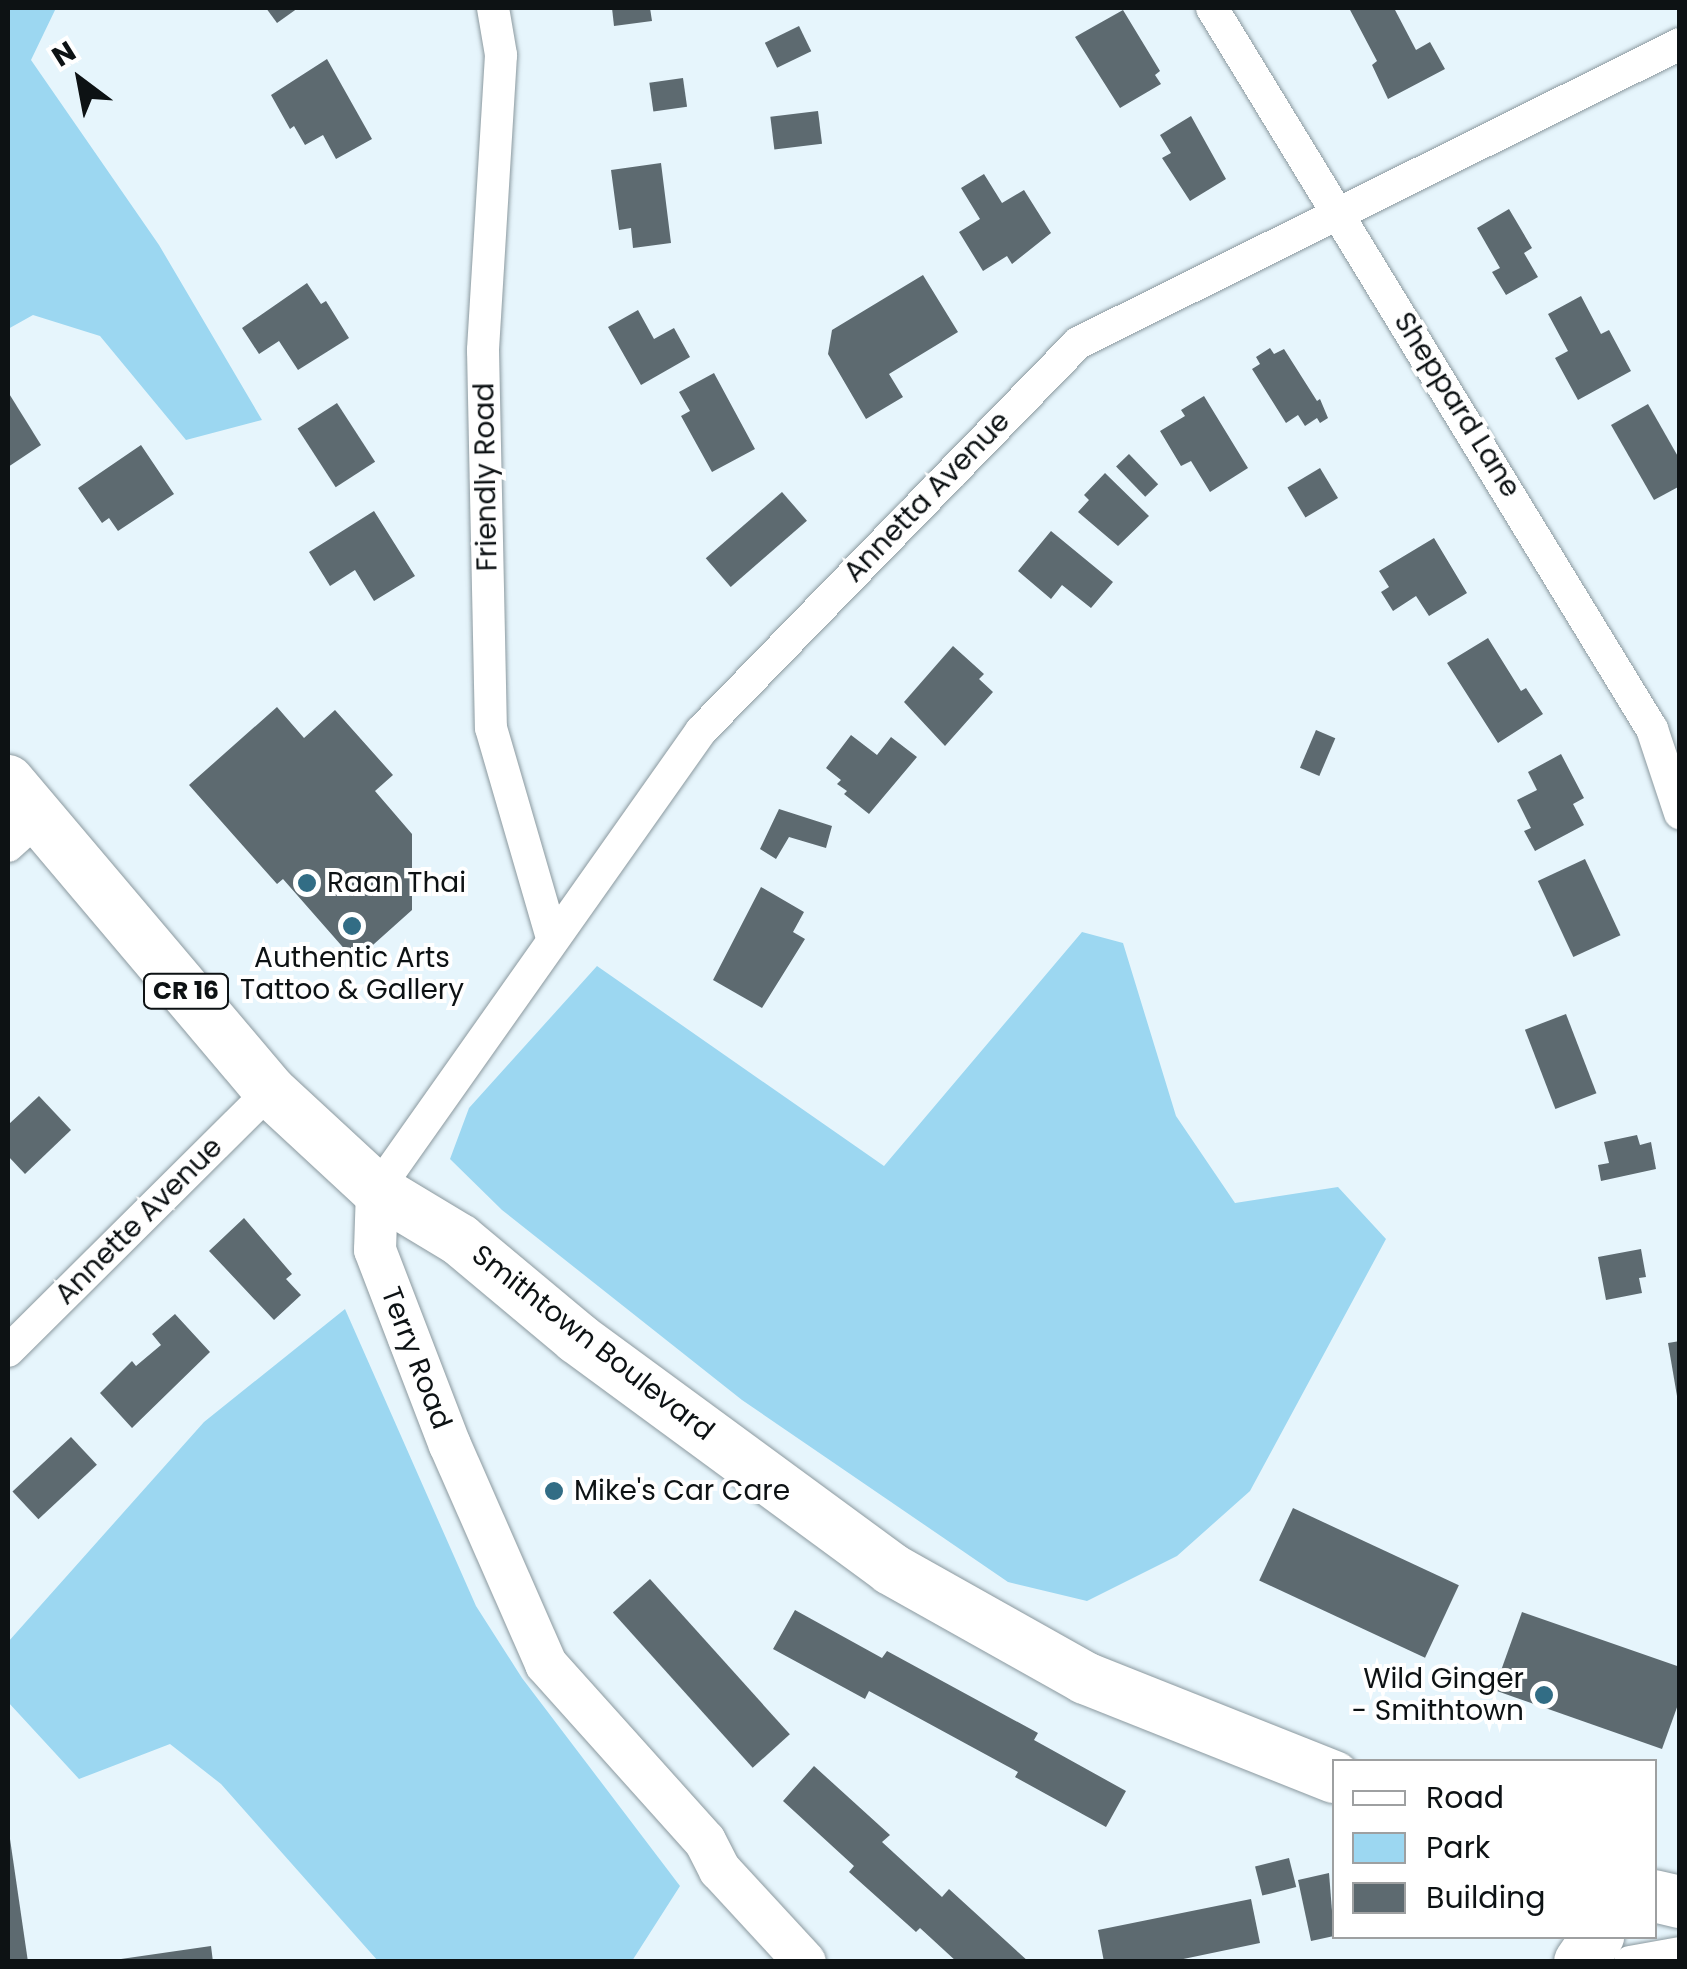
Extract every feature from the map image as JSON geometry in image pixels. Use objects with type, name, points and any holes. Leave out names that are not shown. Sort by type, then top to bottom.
[{"type":"main road","name":"CR 16","points":[[18,814],[270,1091],[377,1190]]},
{"type":"main road","name":"Smithtown Boulevard","points":[[377,1190],[460,1240],[577,1338],[891,1568],[1084,1678],[1332,1776]]},
{"type":"main road","points":[[1580,1962],[1596,1939]]},
{"type":"street","name":"Friendly Road","points":[[492,8],[502,55],[483,350],[491,728],[552,938]]},
{"type":"street","name":"Sheppard Lane","points":[[1212,8],[1652,729],[1680,814]]},
{"type":"street","name":"Annetta Avenue","points":[[377,1190],[701,732],[1078,343],[1680,44]]},
{"type":"street","name":"Annette Avenue","points":[[8,1350],[270,1091]]},
{"type":"street","name":"Terry Road","points":[[377,1190],[375,1250],[450,1445],[546,1664],[705,1841],[720,1870],[805,1962]]},
{"type":"street","points":[[1630,1962],[1680,1953]]},
{"type":"green space","points":[[8,8],[56,8],[31,60],[159,245],[262,420],[186,440],[100,336],[33,315],[8,329]]},
{"type":"green space","points":[[1082,932],[1123,943],[1176,1116],[1235,1203],[1338,1187],[1386,1239],[1250,1491],[1177,1556],[1087,1601],[1008,1582],[742,1400],[502,1210],[450,1159],[469,1108],[597,966],[884,1166]]},
{"type":"green space","points":[[345,1309],[476,1606],[522,1678],[680,1886],[632,1961],[378,1961],[221,1784],[170,1744],[79,1779],[8,1702],[8,1642],[204,1422]]},
{"type":"building","points":[[266,8],[298,8],[277,23]]},
{"type":"building","points":[[612,8],[650,8],[652,21],[614,26]]},
{"type":"building","points":[[1349,8],[1394,8],[1416,50],[1430,42],[1445,69],[1388,99],[1372,65],[1377,61]]},
{"type":"building","points":[[1123,10],[1160,71],[1155,75],[1161,84],[1120,108],[1075,37]]},
{"type":"building","points":[[799,26],[811,51],[777,68],[765,43]]},
{"type":"building","points":[[327,59],[372,139],[336,159],[323,135],[305,145],[294,126],[290,129],[271,95]]},
{"type":"building","points":[[683,78],[687,107],[653,111],[649,83]]},
{"type":"building","points":[[818,111],[822,144],[774,150],[770,117]]},
{"type":"building","points":[[1191,116],[1226,179],[1190,201],[1162,158],[1171,153],[1160,135]]},
{"type":"building","points":[[661,163],[671,243],[633,248],[631,228],[619,230],[611,170]]},
{"type":"building","points":[[984,174],[1002,203],[1024,190],[1051,233],[1012,264],[1007,256],[983,271],[959,232],[980,219],[961,188]]},
{"type":"building","points":[[1509,209],[1532,248],[1524,253],[1538,277],[1506,295],[1492,272],[1500,268],[1477,228]]},
{"type":"building","points":[[923,275],[958,332],[889,374],[903,397],[866,419],[828,354],[832,330]]},
{"type":"building","points":[[307,283],[321,304],[326,301],[349,338],[298,370],[279,341],[259,354],[242,328]]},
{"type":"building","points":[[1581,296],[1601,334],[1609,330],[1631,371],[1578,400],[1555,358],[1568,351],[1548,314]]},
{"type":"building","points":[[638,310],[654,339],[674,328],[690,357],[641,385],[608,327]]},
{"type":"building","points":[[1270,348],[1274,354],[1284,349],[1317,401],[1320,399],[1328,418],[1320,423],[1317,418],[1305,426],[1298,415],[1286,423],[1252,369],[1260,364],[1256,357]]},
{"type":"building","points":[[714,373],[755,449],[712,472],[681,416],[690,411],[679,392]]},
{"type":"building","points":[[8,392],[41,445],[8,467]]},
{"type":"building","points":[[1204,396],[1248,468],[1210,492],[1191,461],[1181,466],[1160,431],[1185,416],[1181,410]]},
{"type":"building","points":[[337,403],[375,462],[336,487],[298,429]]},
{"type":"building","points":[[1648,404],[1680,460],[1680,486],[1654,500],[1611,425]]},
{"type":"building","points":[[141,445],[174,494],[118,531],[109,518],[102,523],[78,488]]},
{"type":"building","points":[[1129,454],[1158,484],[1145,497],[1116,467]]},
{"type":"building","points":[[1320,468],[1338,498],[1305,518],[1287,488]]},
{"type":"building","points":[[1105,473],[1149,516],[1118,546],[1078,512],[1089,500],[1084,495]]},
{"type":"building","points":[[782,492],[807,521],[731,587],[706,558]]},
{"type":"building","points":[[374,511],[415,576],[374,601],[355,570],[330,586],[309,552]]},
{"type":"building","points":[[1051,531],[1113,582],[1091,608],[1062,585],[1051,599],[1018,571]]},
{"type":"building","points":[[1434,538],[1467,593],[1429,616],[1416,596],[1393,611],[1381,592],[1389,587],[1379,571]]},
{"type":"building","points":[[1488,638],[1521,691],[1526,688],[1543,714],[1498,743],[1447,663]]},
{"type":"building","points":[[953,646],[984,674],[979,679],[993,692],[945,746],[904,702]]},
{"type":"building","points":[[277,707],[304,738],[335,710],[393,775],[375,791],[412,834],[412,910],[355,961],[283,879],[277,884],[189,785]]},
{"type":"building","points":[[1316,730],[1335,738],[1319,776],[1300,768]]},
{"type":"building","points":[[851,735],[877,755],[891,737],[917,757],[869,814],[844,794],[847,791],[837,784],[841,780],[826,768]]},
{"type":"building","points":[[1561,754],[1584,798],[1573,804],[1584,825],[1535,851],[1524,831],[1531,828],[1517,800],[1537,790],[1528,772]]},
{"type":"building","points":[[779,809],[832,826],[826,848],[789,837],[776,859],[760,849]]},
{"type":"building","points":[[1585,859],[1620,935],[1573,957],[1538,881]]},
{"type":"building","points":[[761,887],[804,912],[793,932],[805,939],[762,1008],[713,980]]},
{"type":"building","points":[[1566,1014],[1596,1093],[1555,1109],[1525,1030]]},
{"type":"building","points":[[39,1096],[71,1130],[25,1174],[8,1156],[8,1125]]},
{"type":"building","points":[[1637,1135],[1640,1145],[1651,1142],[1656,1169],[1601,1181],[1598,1165],[1609,1163],[1604,1142]]},
{"type":"building","points":[[244,1218],[292,1274],[286,1279],[301,1295],[274,1320],[209,1251]]},
{"type":"building","points":[[1641,1249],[1646,1277],[1639,1278],[1642,1293],[1606,1300],[1598,1257]]},
{"type":"building","points":[[175,1314],[210,1352],[132,1428],[100,1393],[132,1361],[136,1366],[161,1345],[152,1334]]},
{"type":"building","points":[[1680,1341],[1680,1396],[1677,1396],[1668,1343]]},
{"type":"building","points":[[71,1437],[97,1465],[38,1519],[12,1492]]},
{"type":"building","points":[[1293,1508],[1459,1585],[1425,1658],[1259,1581]]},
{"type":"building","points":[[650,1579],[790,1734],[753,1768],[613,1612]]},
{"type":"building","points":[[795,1610],[882,1658],[887,1651],[1038,1733],[1034,1740],[1126,1791],[1106,1827],[1015,1777],[1018,1772],[869,1691],[865,1699],[773,1649]]},
{"type":"building","points":[[1522,1612],[1680,1667],[1680,1699],[1662,1749],[1494,1690]]},
{"type":"building","points":[[814,1766],[890,1835],[882,1842],[942,1897],[949,1889],[1029,1962],[957,1962],[920,1928],[916,1932],[849,1872],[854,1866],[783,1801]]},
{"type":"building","points":[[10,1839],[28,1962],[8,1962]]},
{"type":"building","points":[[1289,1858],[1296,1887],[1262,1896],[1255,1866]]},
{"type":"building","points":[[1329,1873],[1332,1936],[1311,1941],[1298,1880]]},
{"type":"building","points":[[1251,1899],[1260,1943],[1169,1962],[1104,1962],[1098,1930]]},
{"type":"building","points":[[211,1946],[213,1962],[121,1962],[121,1959]]},
{"type":"place","name":"Raan Thai","points":[[307,883]]},
{"type":"place","name":"Authentic Arts Tattoo & Gallery","points":[[352,926]]},
{"type":"place","name":"Mike's Car Care","points":[[554,1491]]},
{"type":"place","name":"Wild Ginger - Smithtown","points":[[1544,1695]]}]
